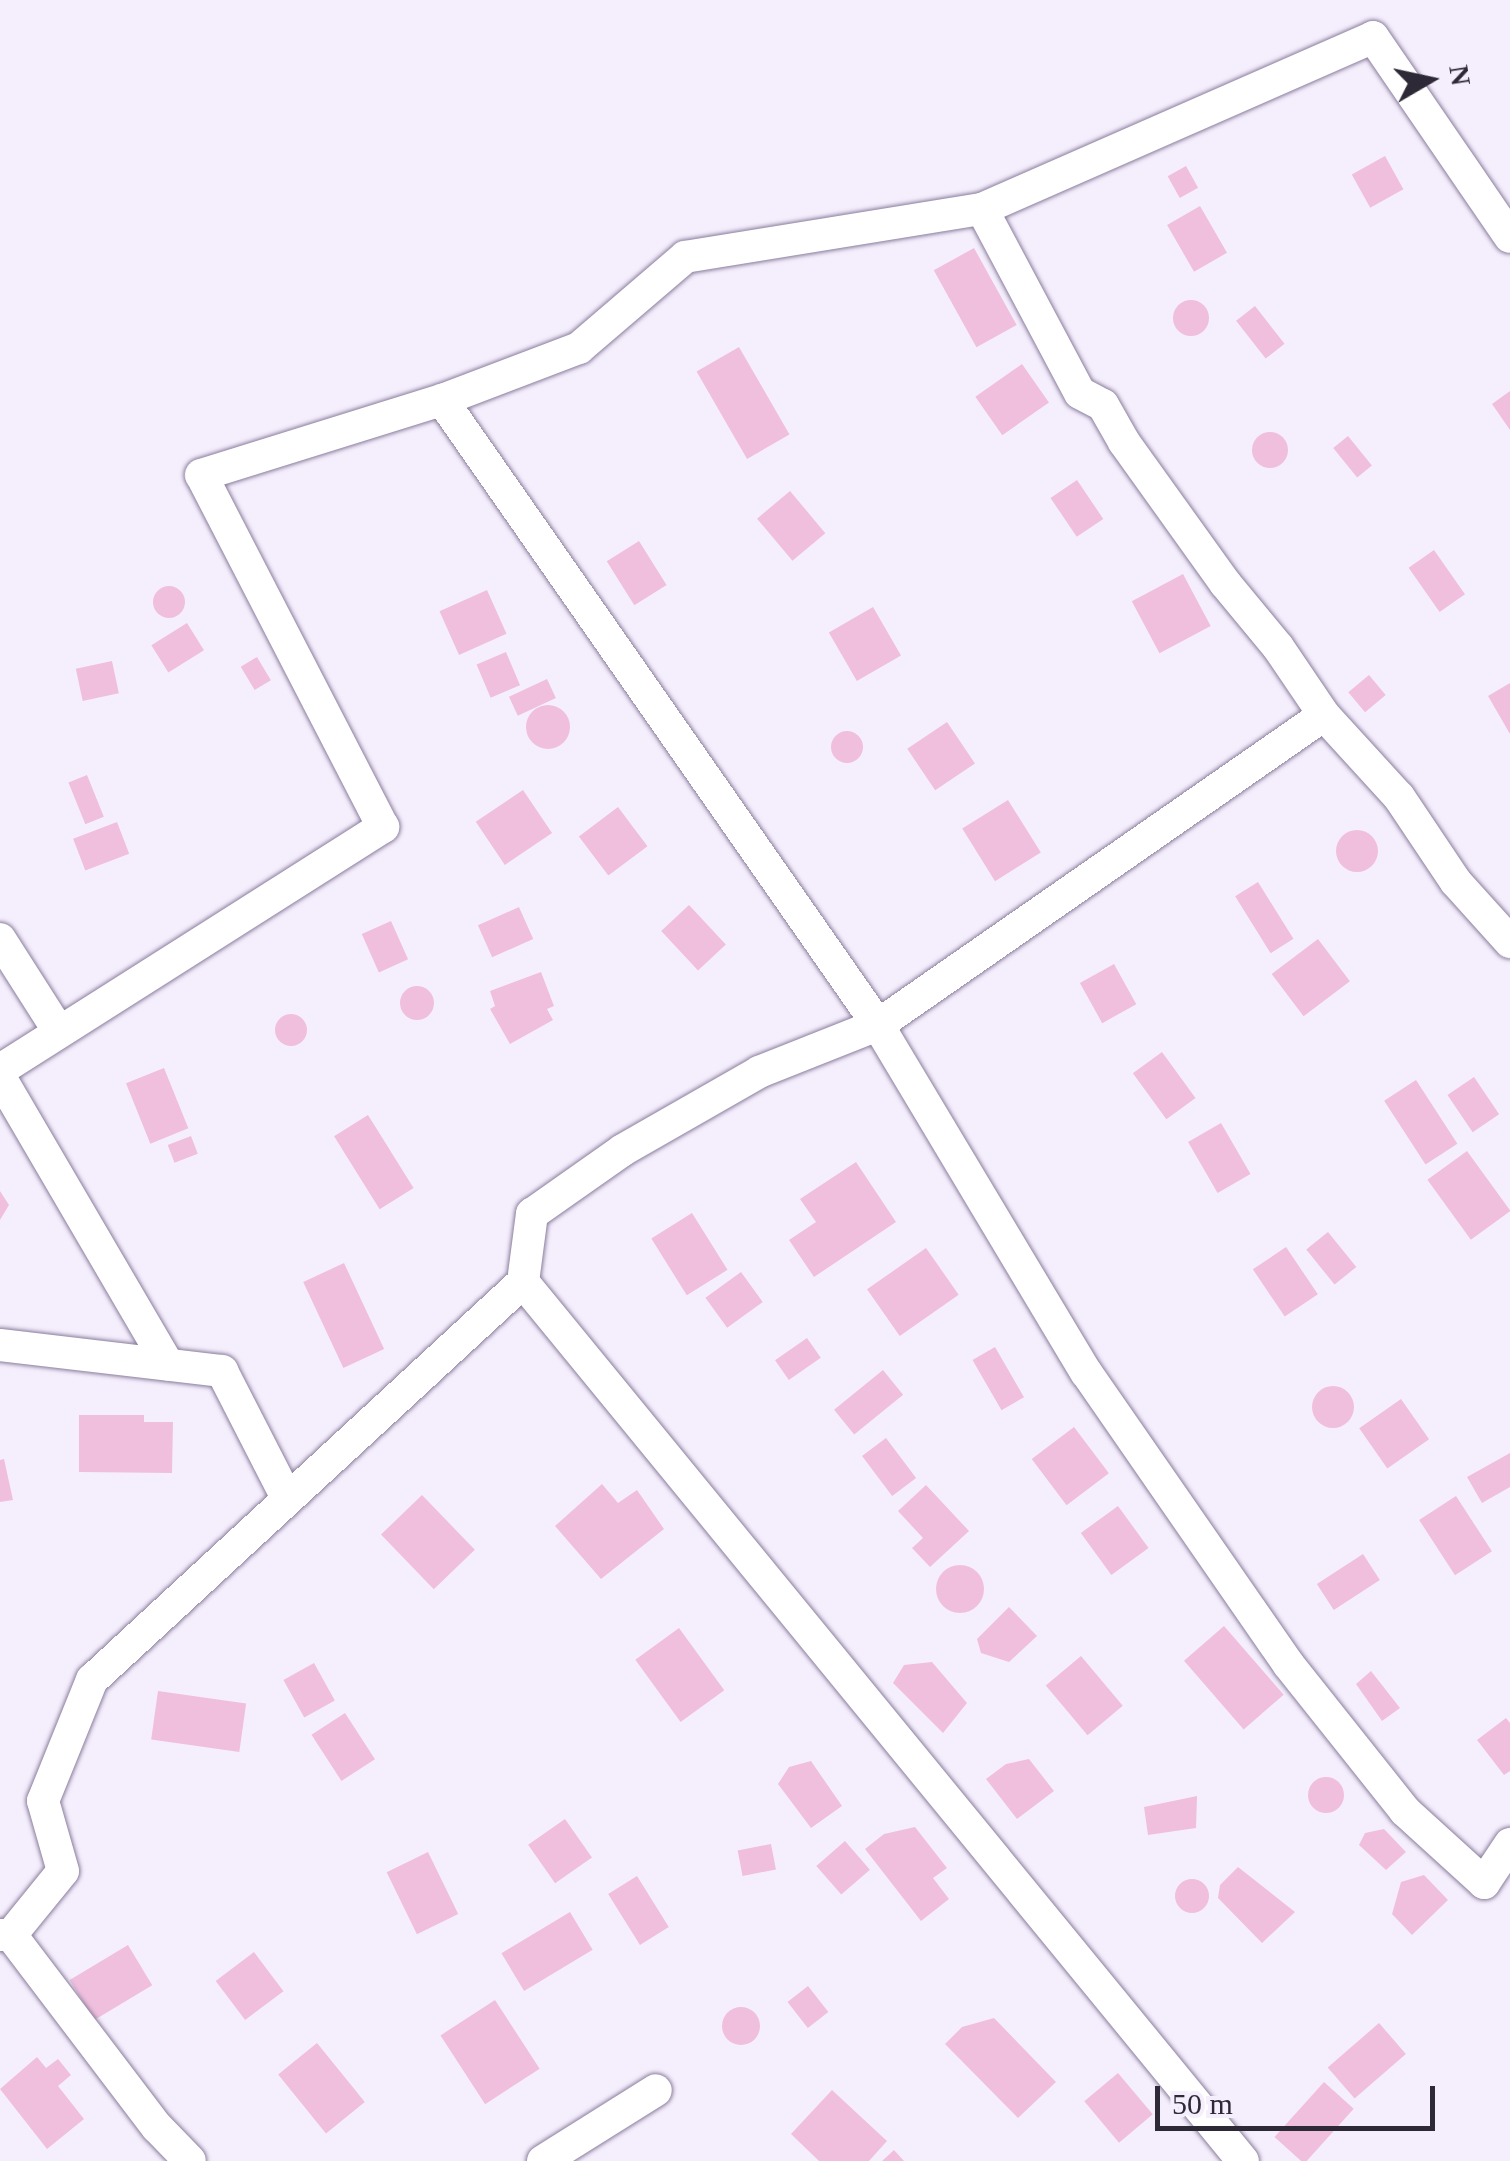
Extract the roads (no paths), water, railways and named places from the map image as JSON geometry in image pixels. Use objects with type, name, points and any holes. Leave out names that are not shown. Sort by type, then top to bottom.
[{"type":"street","points":[[168,1364],[0,1074],[58,1030],[383,827],[201,474],[442,400],[579,348],[685,257],[982,210],[1373,37],[1510,237]]},
{"type":"street","points":[[982,210],[1080,393],[1103,405],[1124,442],[1324,715],[1399,798],[1456,882],[1510,942]]},
{"type":"street","points":[[442,400],[878,1025],[1086,1372],[1289,1665],[1405,1811],[1484,1883],[1510,1844]]},
{"type":"street","points":[[190,2161],[158,2127],[6,1935],[63,1871],[43,1802],[92,1680],[523,1282],[532,1214],[623,1150],[759,1072],[878,1025],[1324,715]]},
{"type":"street","points":[[0,939],[58,1030]]},
{"type":"street","points":[[523,1282],[1243,2161]]},
{"type":"street","points":[[0,1345],[222,1371],[287,1498]]},
{"type":"street","points":[[543,2161],[656,2090]]}]
